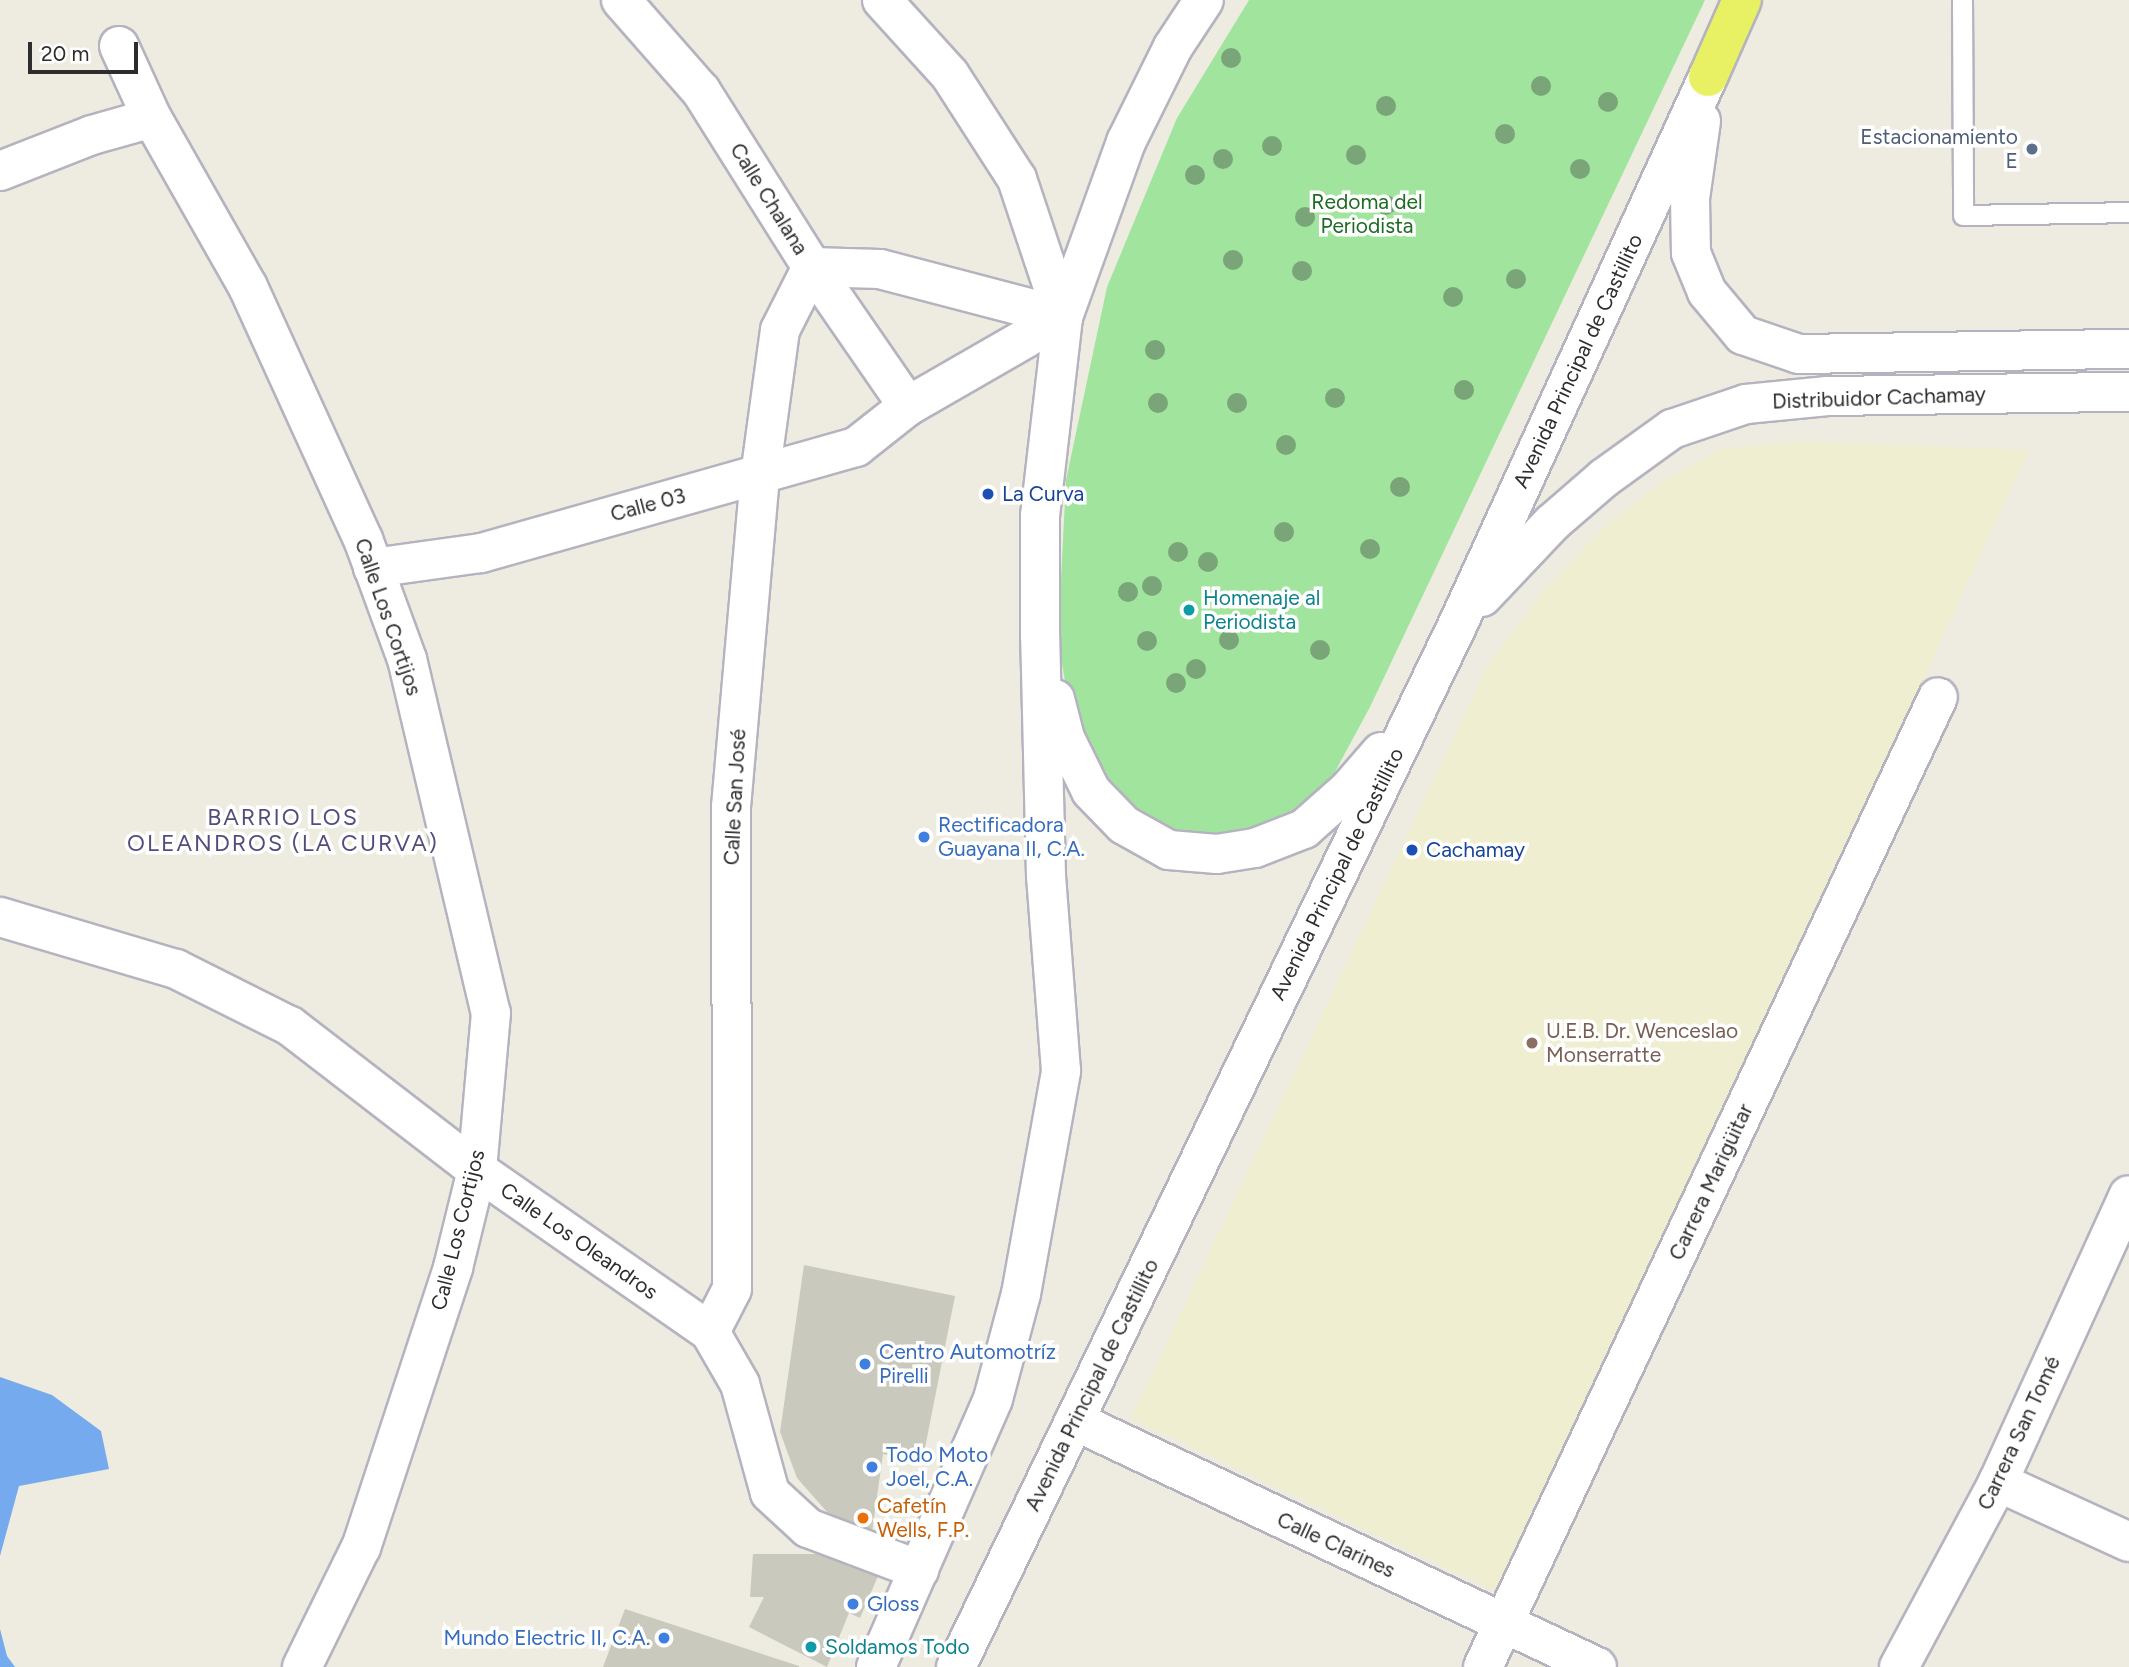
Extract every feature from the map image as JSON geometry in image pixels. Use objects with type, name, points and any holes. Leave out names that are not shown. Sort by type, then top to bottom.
[{"type":"main road","points":[[1708,77],[1742,0]]},
{"type":"street","name":"Calle Chalana","points":[[621,0],[701,91],[812,267],[908,406]]},
{"type":"street","points":[[882,0],[950,75],[1017,179],[1063,317]]},
{"type":"street","points":[[876,1667],[993,1399],[1021,1294],[1061,1071],[1046,876],[1040,516],[1063,317],[1126,142],[1173,47],[1204,0]]},
{"type":"street","points":[[1708,77],[1729,0]]},
{"type":"street","name":"Calle Los Cortijos","points":[[119,46],[152,118],[248,286],[373,568],[407,659],[491,1013],[477,1170],[453,1268],[361,1547],[302,1667]]},
{"type":"street","name":"Distribuidor Cachamay","points":[[1708,77],[1689,198],[1690,253],[1707,292],[1743,335],[1799,354],[2129,349]]},
{"type":"street","name":"Avenida Principal de Castillito","points":[[956,1667],[1458,624],[1708,77]]},
{"type":"street","points":[[0,171],[152,118]]},
{"type":"street","points":[[812,267],[880,269],[1063,317]]},
{"type":"street","name":"Calle San José","points":[[710,1332],[732,1289],[731,807],[761,476],[780,330],[812,267]]},
{"type":"street","name":"Calle 03","points":[[373,568],[481,553],[856,447],[908,406],[1063,317]]},
{"type":"street","name":"Distribuidor Cachamay","points":[[1458,624],[1552,523],[1604,478],[1672,429],[1746,404],[1828,396],[2129,392]]},
{"type":"street","points":[[1040,636],[1065,738],[1091,791],[1124,825],[1169,850],[1207,856],[1255,848],[1304,829],[1349,789],[1378,756],[1458,624]]},
{"type":"street","name":"Carrera Marigüitar","points":[[1483,1667],[1938,697]]},
{"type":"street","name":"Calle Los Oleandros","points":[[0,917],[176,969],[290,1026],[477,1170],[710,1332],[740,1384],[770,1493],[807,1528],[919,1570]]},
{"type":"street","name":"Carrera San Tomé","points":[[1899,1667],[1998,1482],[2129,1195]]},
{"type":"street","name":"Calle Clarines","points":[[1075,1421],[1597,1667]]},
{"type":"street","points":[[1998,1482],[2129,1542]]},
{"type":"lane","points":[[1962,0],[1963,215],[2129,212]]},
{"type":"shaded area","name":"U.E.B. Dr. Wenceslao Monserratte","points":[[1802,441],[2029,450],[1501,1594],[1131,1418],[1487,667],[1541,594],[1606,525],[1663,481],[1720,449]]},
{"type":"green space","name":"Redoma del Periodista","points":[[1249,0],[1705,0],[1370,707],[1304,829],[1217,854],[1123,808],[1073,729],[1058,640],[1066,480],[1107,287],[1177,118]]},
{"type":"water","points":[[0,1377],[52,1395],[101,1431],[109,1469],[19,1486],[0,1556]]},
{"type":"water","points":[[0,1629],[7,1656],[15,1667],[0,1667]]},
{"type":"building","name":"Centro Automotríz Pirelli","points":[[804,1265],[955,1296],[922,1463],[883,1454],[872,1532],[835,1521],[797,1478],[780,1432]]},
{"type":"building","points":[[753,1554],[827,1554],[878,1576],[860,1618],[849,1613],[827,1667],[749,1627],[764,1597],[750,1597]]},
{"type":"building","name":"Mundo Electric II, C.A.","points":[[625,1609],[799,1666],[799,1667],[603,1667]]},
{"type":"place","name":"Estacionamiento E","points":[[2032,149]]},
{"type":"place","name":"La Curva","points":[[988,494]]},
{"type":"place","name":"Homenaje al Periodista","points":[[1189,610]]},
{"type":"place","name":"Rectificadora Guayana II, C.A.","points":[[924,837]]},
{"type":"place","name":"Cachamay","points":[[1412,850]]},
{"type":"place","name":"U.E.B. Dr. Wenceslao Monserratte","points":[[1532,1043]]},
{"type":"place","name":"Centro Automotríz Pirelli","points":[[865,1364]]},
{"type":"place","name":"Todo Moto Joel, C.A.","points":[[872,1467]]},
{"type":"place","name":"Cafetín Wells, F.P.","points":[[863,1518]]},
{"type":"place","name":"Gloss","points":[[853,1604]]},
{"type":"place","name":"Mundo Electric II, C.A.","points":[[664,1638]]},
{"type":"place","name":"Soldamos Todo","points":[[811,1647]]},
{"type":"district","name":"BARRIO LOS OLEANDROS (LA CURVA)","points":[[283,830]]}]
